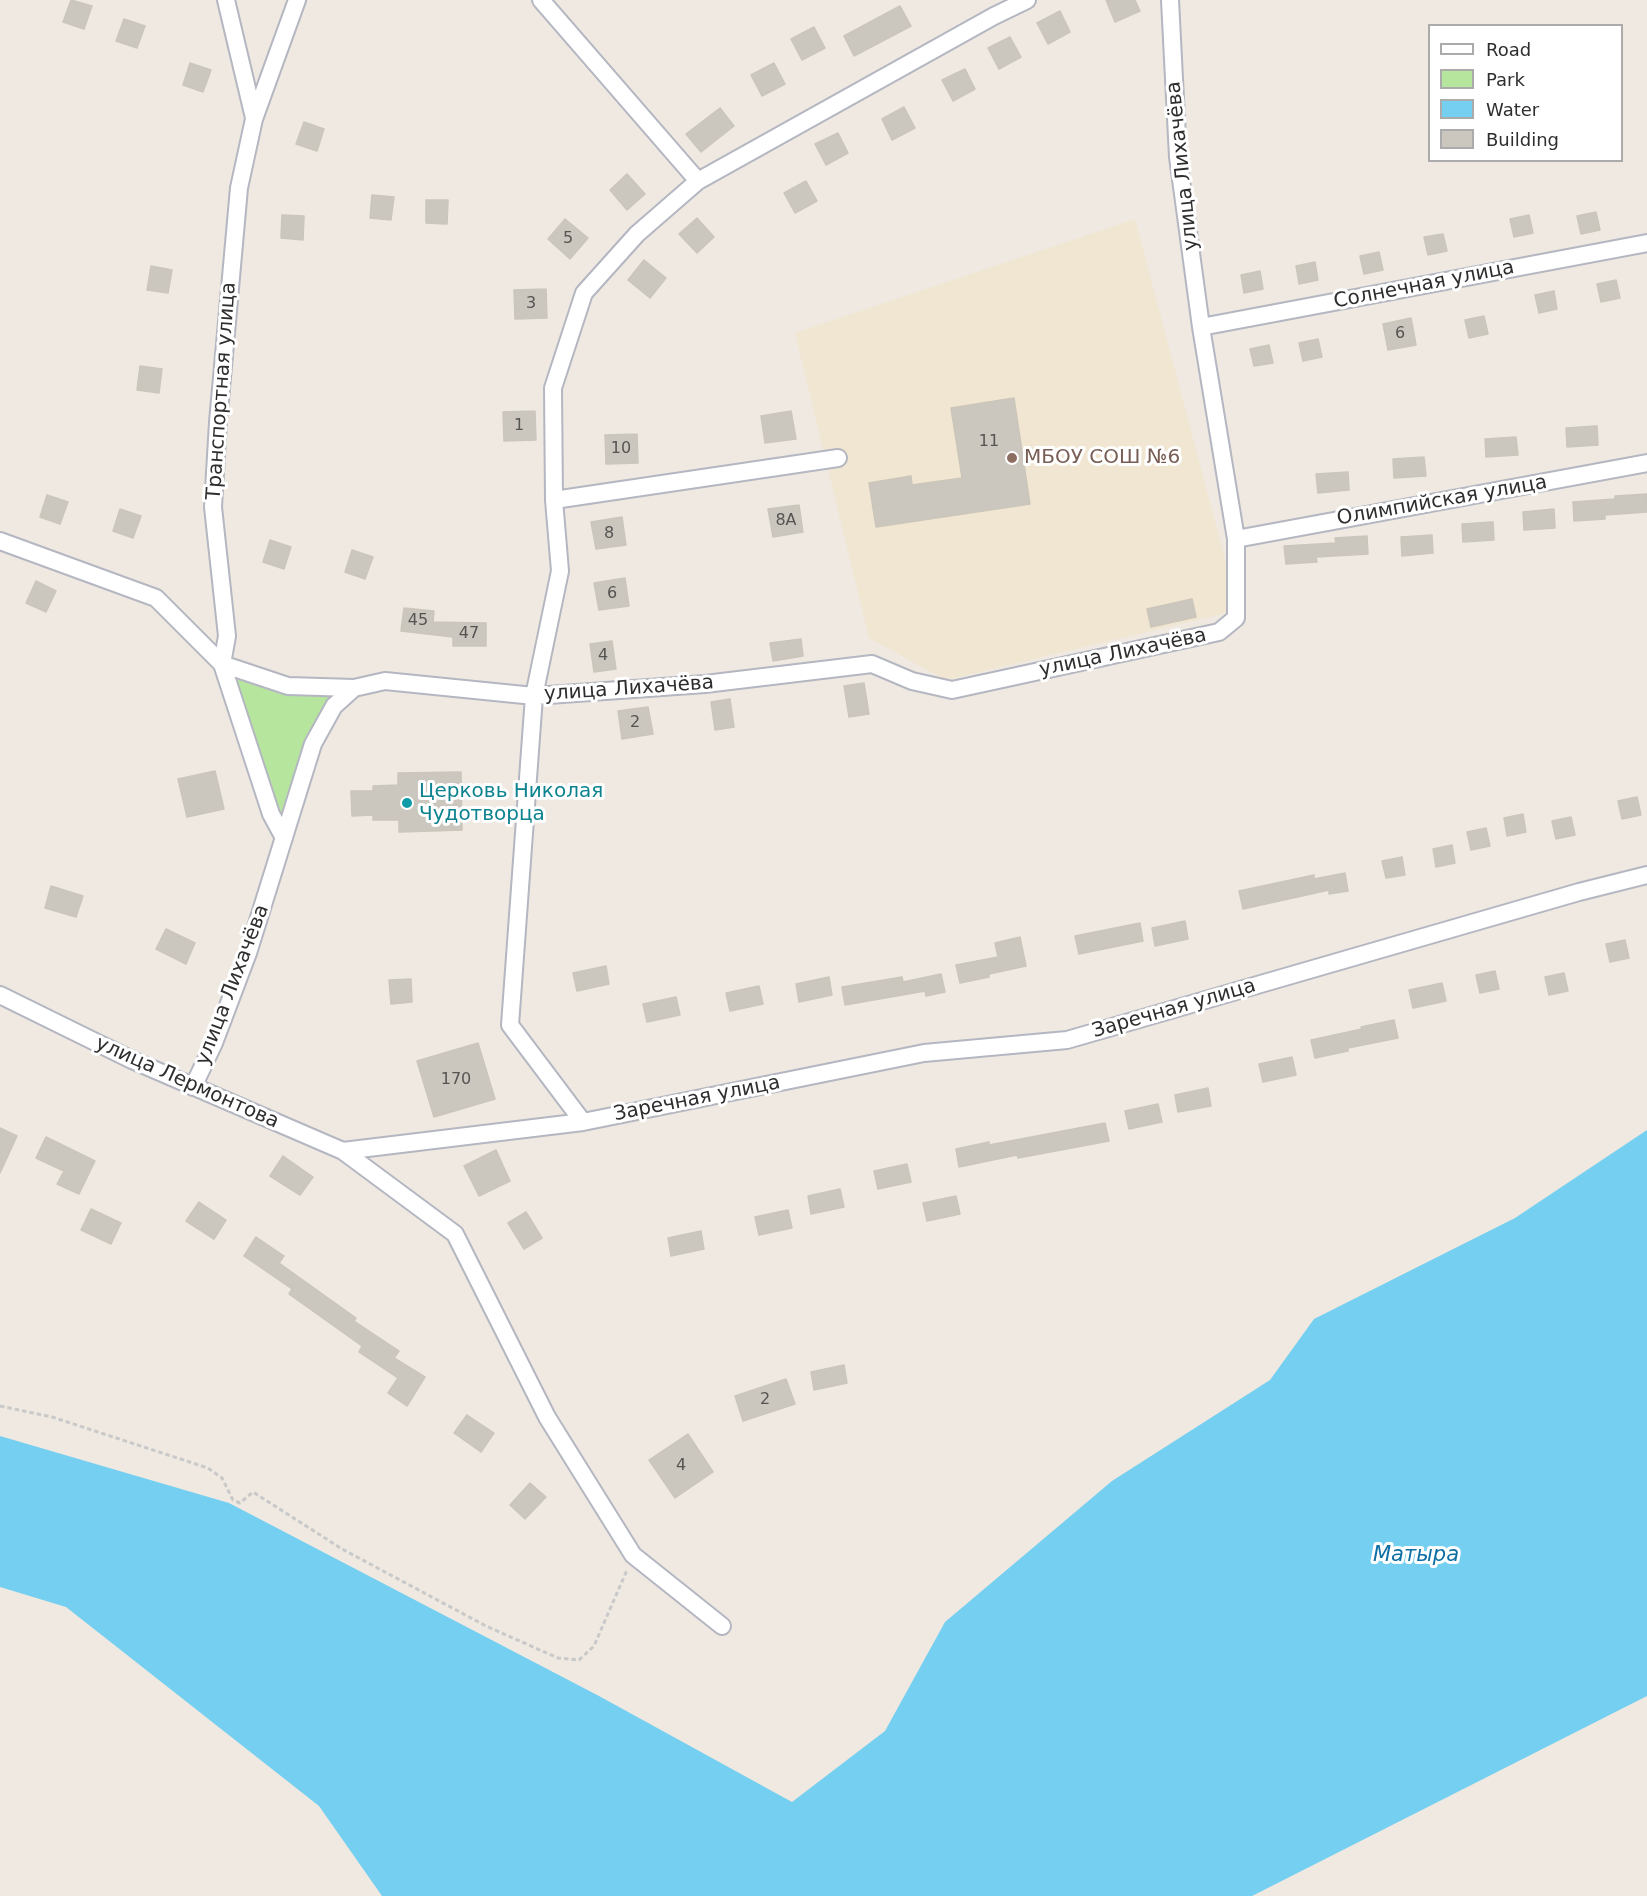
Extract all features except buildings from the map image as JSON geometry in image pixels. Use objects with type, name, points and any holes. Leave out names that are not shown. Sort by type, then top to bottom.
[{"type":"street","points":[[226,0],[254,119]]},
{"type":"street","name":"Транспортная улица","points":[[284,838],[271,814],[222,664],[227,636],[213,507],[239,188],[254,119],[297,0]]},
{"type":"street","points":[[541,0],[698,181]]},
{"type":"street","name":"улица Лихачёва","points":[[583,1122],[510,1025],[534,696],[560,571],[555,500],[553,388],[584,293],[637,234],[698,181],[994,16],[1027,0]]},
{"type":"street","name":"улица Лихачёва","points":[[193,1087],[214,1043],[248,953],[313,744],[334,706],[354,688],[385,681],[534,696],[705,684],[872,664],[912,681],[952,690],[1219,632],[1236,618],[1236,538],[1201,327],[1178,157],[1170,0]]},
{"type":"street","name":"Солнечная улица","points":[[1201,327],[1647,243]]},
{"type":"street","points":[[555,500],[838,458]]},
{"type":"street","name":"Олимпийская улица","points":[[1236,538],[1647,463]]},
{"type":"street","name":"Транспортная улица","points":[[0,541],[156,598],[222,664],[288,686],[354,688]]},
{"type":"street","name":"Заречная улица","points":[[343,1151],[583,1122],[924,1053],[1067,1040],[1579,892],[1647,875]]},
{"type":"street","name":"улица Лермонтова","points":[[0,995],[193,1087],[343,1151]]},
{"type":"street","points":[[343,1151],[455,1234],[547,1417],[633,1555],[722,1626]]},
{"type":"path","points":[[0,1406],[52,1417],[208,1468],[222,1478],[233,1500],[240,1503],[253,1492],[342,1549],[486,1626],[558,1658],[579,1660],[594,1646],[633,1555]]},
{"type":"shaded area","name":"МБОУ СОШ №6","points":[[1135,219],[1231,582],[1226,613],[946,680],[869,638],[795,333]]},
{"type":"green space","points":[[232,676],[268,688],[331,695],[316,720],[286,817],[277,814]]},
{"type":"water","name":"Матыра","points":[[1647,1130],[1647,1696],[1252,1896],[382,1896],[319,1806],[66,1607],[0,1587],[0,1436],[229,1503],[599,1696],[792,1802],[885,1731],[945,1622],[1112,1481],[1270,1380],[1314,1319],[1515,1218]]},
{"type":"place","name":"МБОУ СОШ №6","points":[[1012,458]]},
{"type":"place","name":"Церковь Николая Чудотворца","points":[[407,803]]}]
